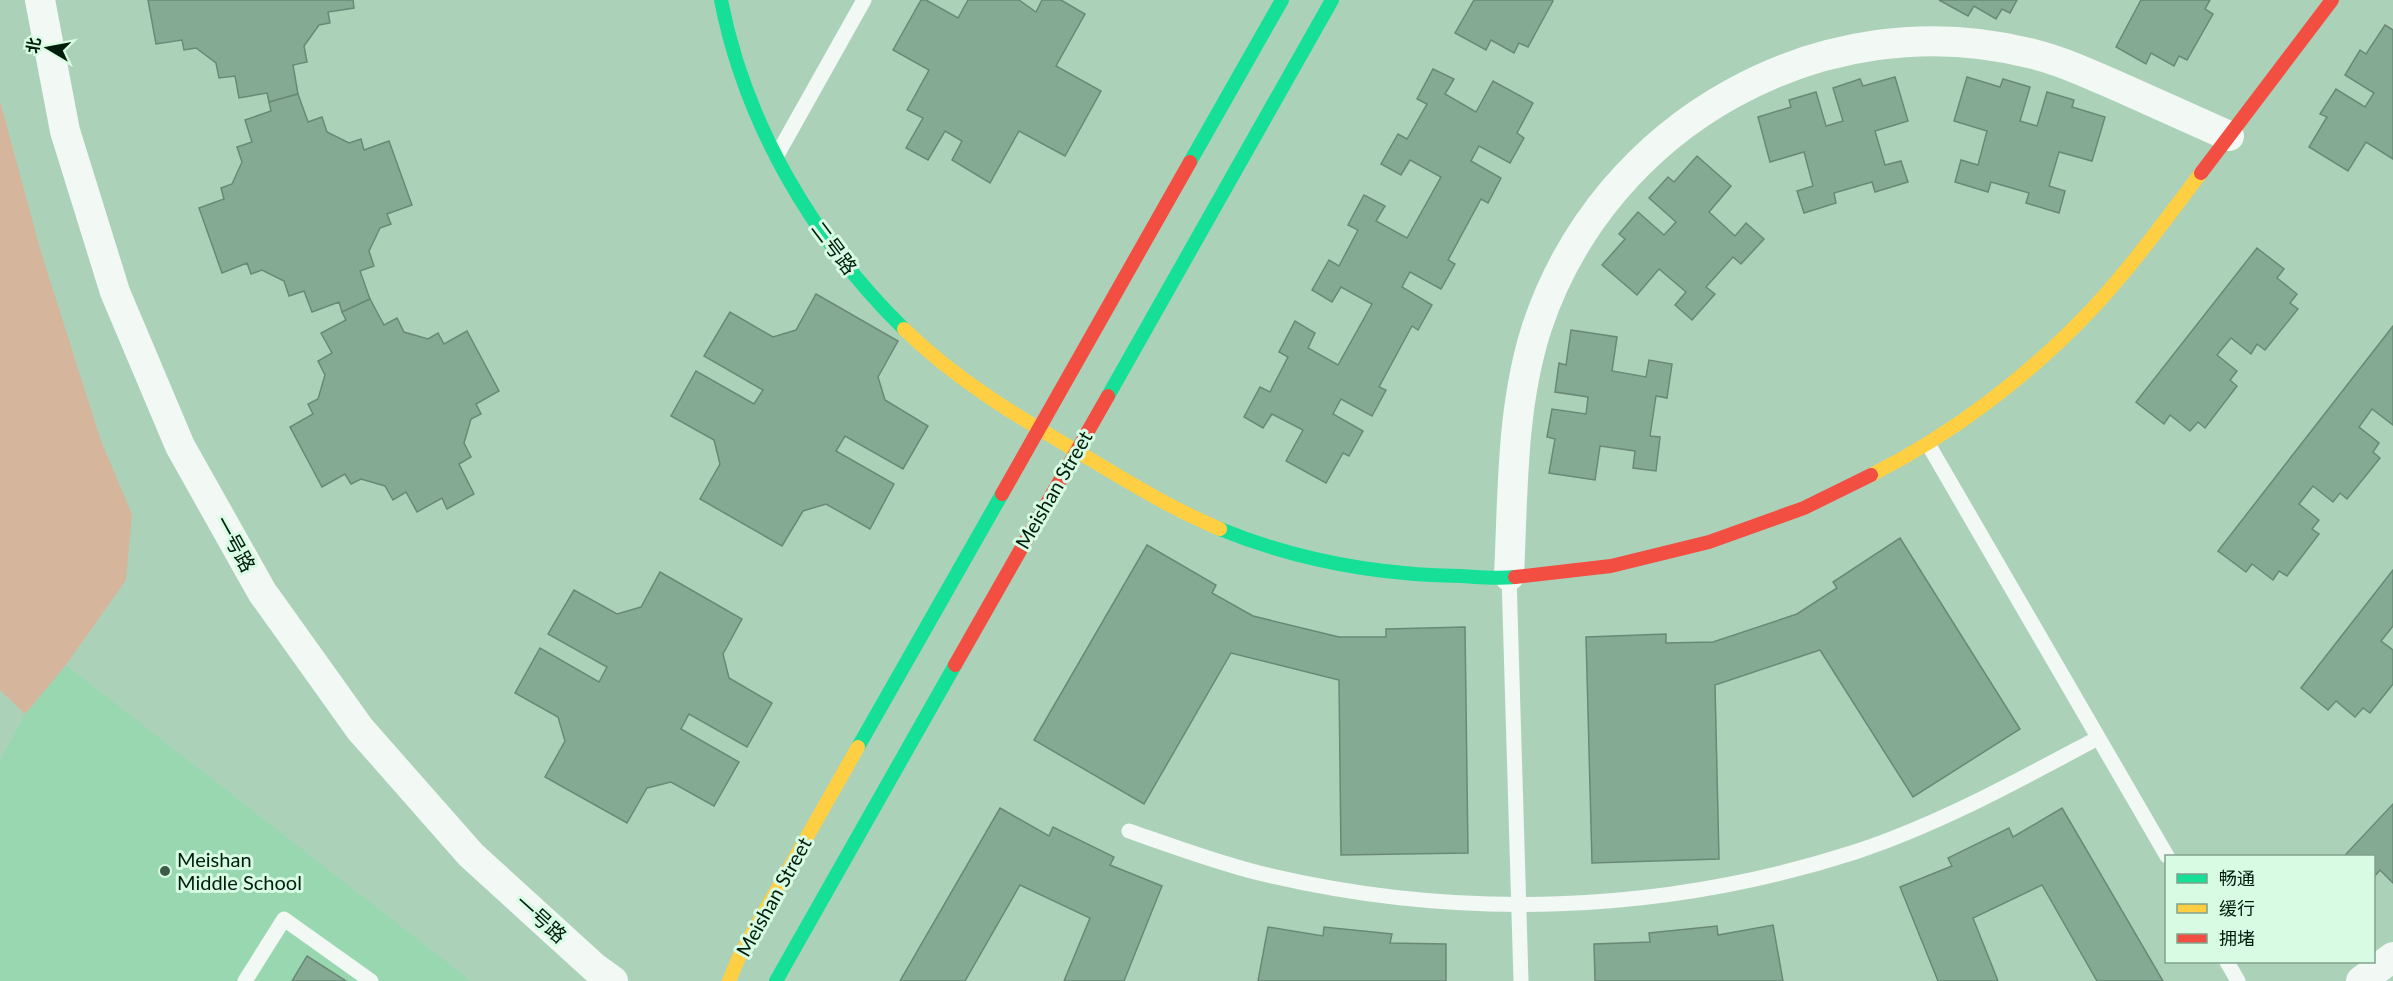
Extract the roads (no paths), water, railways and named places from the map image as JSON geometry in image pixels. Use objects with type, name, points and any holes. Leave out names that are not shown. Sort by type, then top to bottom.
[{"type":"street","name":"一号路","points":[[40,0],[64,131],[114,292],[180,446],[262,592],[360,729],[471,855],[595,968],[613,981]]},
{"type":"street","name":"二号路","points":[[721,0],[745,87],[776,158],[808,213],[844,266],[887,313],[933,357],[984,396],[1038,430],[1175,508],[1220,528],[1314,559],[1381,571],[1460,577],[1576,571],[1643,559],[1708,543],[1772,522],[1834,496],[1894,465],[1928,444],[2005,389],[2056,345],[2088,313],[2147,245],[2332,0]]},
{"type":"street","name":"Meishan Street","points":[[729,981],[740,955],[1282,0]]},
{"type":"street","name":"Meishan Street","points":[[776,981],[1332,0]]},
{"type":"street","points":[[1509,576],[1517,424],[1524,376],[1537,328],[1554,282],[1578,239],[1606,198],[1639,162],[1669,136],[1715,103],[1756,80],[1800,63],[1846,50],[1892,43],[1939,41],[1986,45],[2033,54],[2078,68],[2229,136]]},
{"type":"street","points":[[2361,981],[2393,957]]},
{"type":"lane","points":[[776,158],[864,0]]},
{"type":"lane","points":[[1928,444],[2166,855]]},
{"type":"lane","points":[[1509,576],[1521,981]]},
{"type":"lane","points":[[1129,831],[1258,872],[1324,887],[1458,904],[1593,903],[1727,886],[1857,851],[1981,800],[2098,738]]},
{"type":"lane","points":[[245,981],[284,919],[371,981]]},
{"type":"lane","points":[[2228,963],[2238,981]]},
{"type":"place","name":"Meishan Middle School","points":[[165,871]]}]
